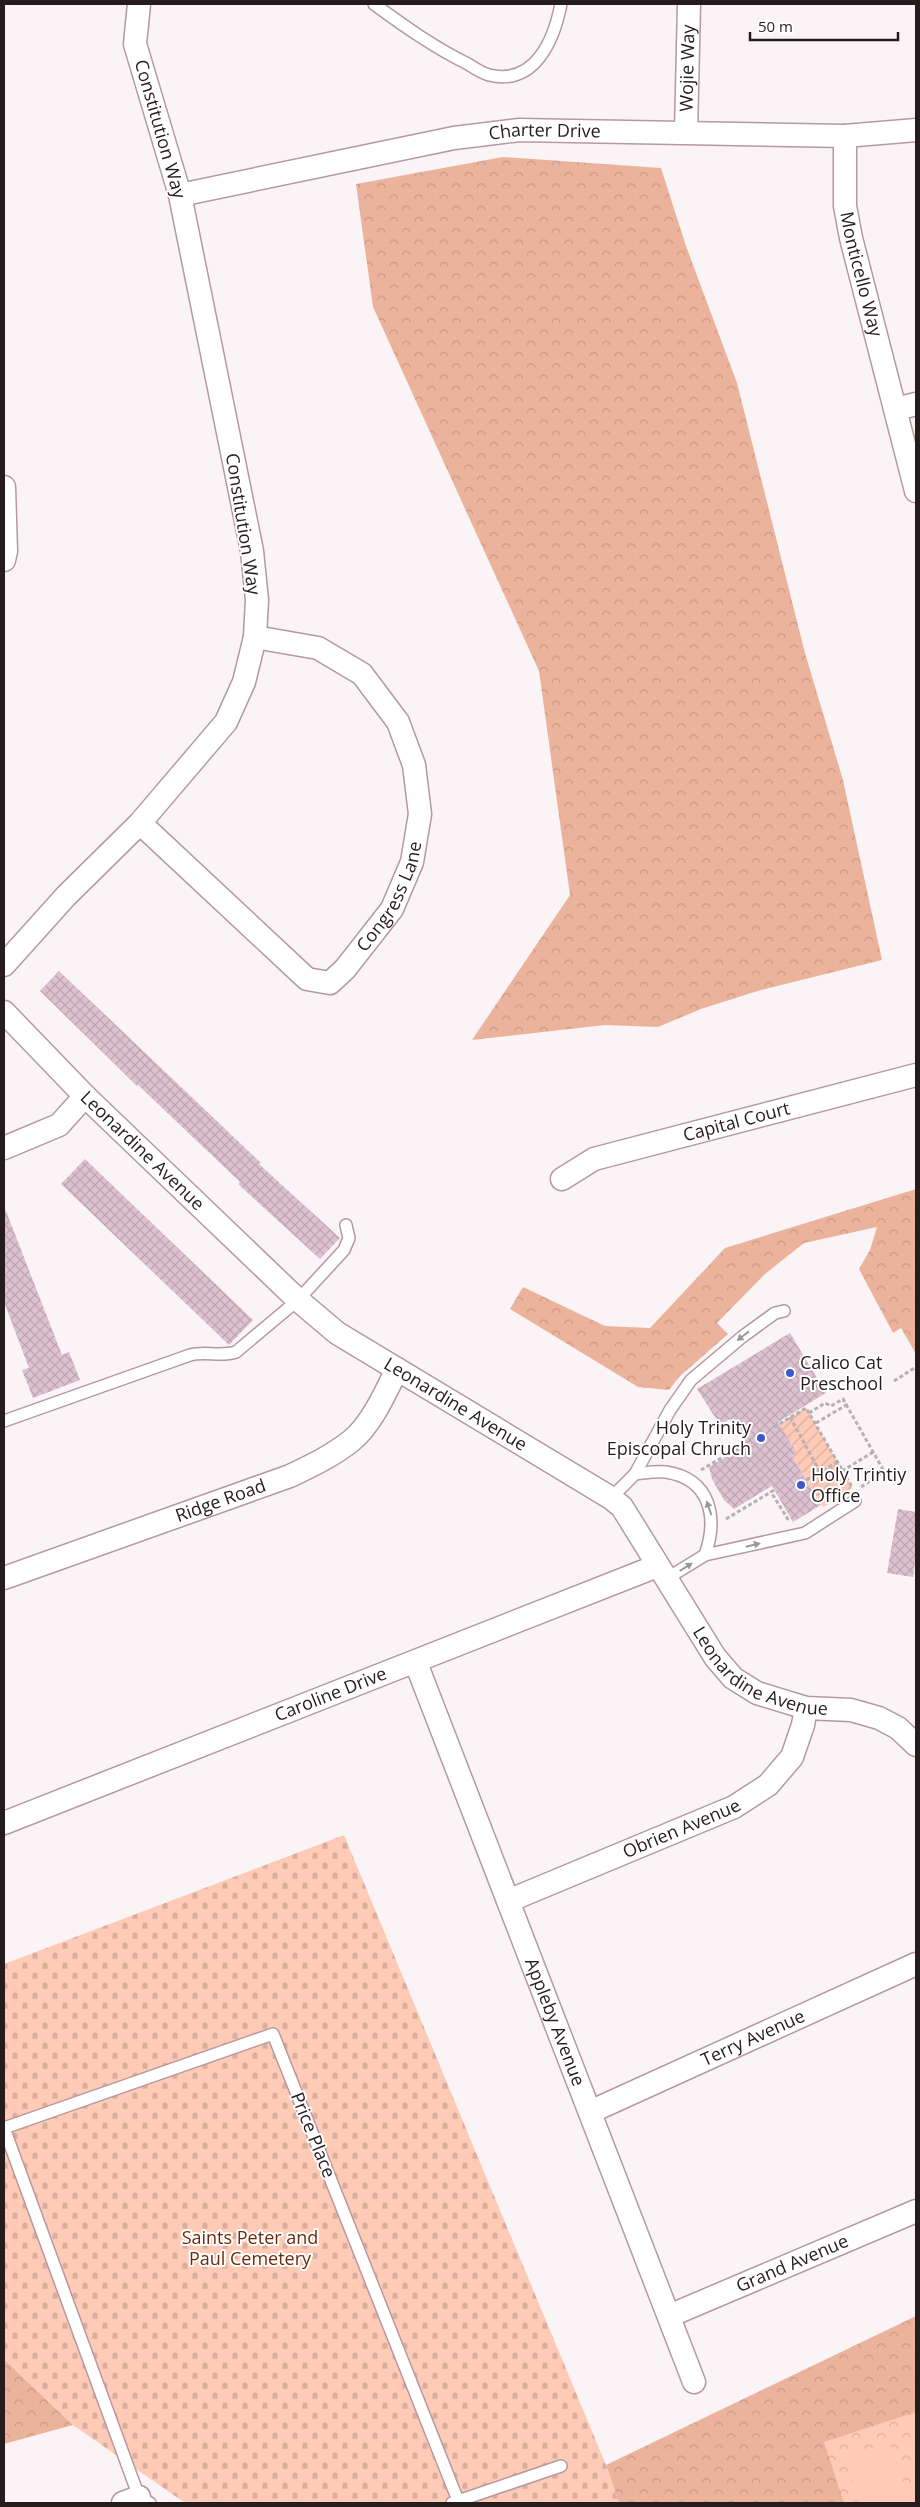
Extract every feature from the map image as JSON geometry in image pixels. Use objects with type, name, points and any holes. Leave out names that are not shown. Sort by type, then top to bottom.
[{"type":"street","name":"Constitution Way","points":[[4,965],[66,896],[140,823],[226,722],[244,682],[255,636],[257,600],[252,552],[180,194],[136,44],[140,4]]},
{"type":"street","name":"Wojie Way","points":[[686,132],[689,4]]},
{"type":"street","name":"Charter Drive","points":[[180,194],[454,138],[519,130],[845,136],[916,130]]},
{"type":"street","name":"Monticello Way","points":[[845,136],[845,206],[851,238],[906,407],[916,491]]},
{"type":"street","points":[[4,487],[6,550],[4,560]]},
{"type":"street","name":"Congress Lane","points":[[140,823],[307,979],[330,983],[345,968],[392,909],[412,862],[420,814],[414,765],[398,722],[362,674],[318,648],[255,636]]},
{"type":"street","name":"Leonardine Avenue","points":[[4,1012],[85,1096],[298,1300],[338,1333],[611,1498],[622,1507],[640,1533],[662,1573],[715,1657],[733,1678],[757,1693],[806,1708],[851,1710],[879,1718],[898,1728],[916,1746]]},
{"type":"street","name":"Capital Court","points":[[562,1179],[594,1159],[916,1075]]},
{"type":"street","points":[[4,1148],[59,1125],[85,1096]]},
{"type":"street","name":"Ridge Road","points":[[4,1578],[290,1476],[325,1459],[352,1440],[379,1405],[397,1369]]},
{"type":"street","name":"Caroline Drive","points":[[4,1823],[416,1662],[662,1573]]},
{"type":"street","name":"Appleby Avenue","points":[[416,1662],[694,2382]]},
{"type":"street","name":"Obrien Avenue","points":[[508,1901],[734,1807],[762,1790],[792,1757],[803,1725],[806,1708]]},
{"type":"street","name":"Terry Avenue","points":[[590,2112],[916,1964]]},
{"type":"street","name":"Grand Avenue","points":[[669,2316],[916,2210]]},
{"type":"lane","points":[[374,4],[453,57],[488,74],[510,76],[528,68],[544,54],[557,26],[561,4]]},
{"type":"lane","points":[[4,1421],[190,1355],[201,1352],[228,1355],[236,1352],[298,1300],[344,1250],[349,1238],[346,1225]]},
{"type":"lane","points":[[611,1498],[635,1474],[670,1410],[691,1380],[742,1336],[774,1313],[784,1311]]},
{"type":"lane","points":[[635,1474],[667,1472],[686,1479],[695,1486],[710,1506],[712,1527],[705,1555]]},
{"type":"lane","points":[[662,1573],[705,1555],[805,1533],[852,1494]]},
{"type":"lane","name":"Price Place","points":[[138,2501],[4,2128],[273,2034],[456,2502]]},
{"type":"lane","points":[[456,2502],[561,2466]]},
{"type":"path","points":[[894,1381],[916,1367]]},
{"type":"path","points":[[809,1413],[825,1403],[831,1406],[843,1398],[889,1480]]},
{"type":"path","points":[[816,1424],[847,1405]]},
{"type":"path","points":[[774,1427],[806,1408],[852,1487],[852,1494]]},
{"type":"path","points":[[790,1417],[820,1472]]},
{"type":"path","points":[[686,1479],[745,1444]]},
{"type":"path","points":[[842,1471],[874,1452]]},
{"type":"path","points":[[806,1480],[837,1462]]},
{"type":"path","points":[[852,1494],[855,1490],[884,1472]]},
{"type":"path","points":[[712,1527],[773,1491],[792,1525]]},
{"type":"green space","points":[[503,157],[661,168],[686,246],[737,383],[805,653],[843,780],[882,960],[761,990],[701,1009],[658,1027],[605,1025],[472,1040],[570,895],[539,671],[373,307],[356,184]]},
{"type":"green space","points":[[916,1189],[916,1354],[901,1328],[893,1333],[859,1269],[870,1250],[877,1227],[804,1243],[765,1274],[717,1323],[728,1334],[679,1377],[669,1390],[638,1387],[510,1309],[523,1287],[605,1326],[650,1328],[725,1248]]},
{"type":"green space","points":[[806,1408],[852,1487],[849,1492],[823,1507],[792,1456],[797,1453],[787,1437],[774,1427]]},
{"type":"green space","name":"Saints Peter and Paul Cemetery","points":[[344,1835],[606,2465],[619,2503],[185,2503],[73,2425],[4,2359],[4,1964]]},
{"type":"green space","points":[[916,2316],[916,2503],[619,2503],[606,2465]]},
{"type":"green space","points":[[4,2359],[73,2425],[4,2444]]},
{"type":"green space","points":[[916,2412],[916,2503],[844,2503],[824,2442]]},
{"type":"green space","points":[[889,2442],[910,2503],[860,2503],[845,2458]]},
{"type":"building","points":[[59,971],[261,1163],[259,1164],[340,1238],[320,1259],[238,1184],[240,1182],[137,1086],[40,991]]},
{"type":"building","points":[[85,1159],[253,1320],[229,1345],[61,1184]]},
{"type":"building","points":[[4,1206],[62,1355],[69,1352],[80,1380],[33,1398],[22,1370],[29,1368],[4,1302]]},
{"type":"building","name":"Holy Trinity Episcopal Chruch","points":[[790,1333],[826,1393],[778,1422],[797,1453],[792,1456],[821,1505],[793,1522],[772,1486],[734,1509],[724,1500],[712,1479],[709,1467],[746,1445],[730,1419],[720,1425],[697,1389]]},
{"type":"building","points":[[898,1509],[916,1512],[916,1556],[913,1577],[887,1573]]},
{"type":"place","name":"Calico Cat Preschool","points":[[790,1373]]},
{"type":"place","name":"Holy Trinity Episcopal Chruch","points":[[761,1438]]},
{"type":"place","name":"Holy Trintiy Office","points":[[801,1485]]}]
